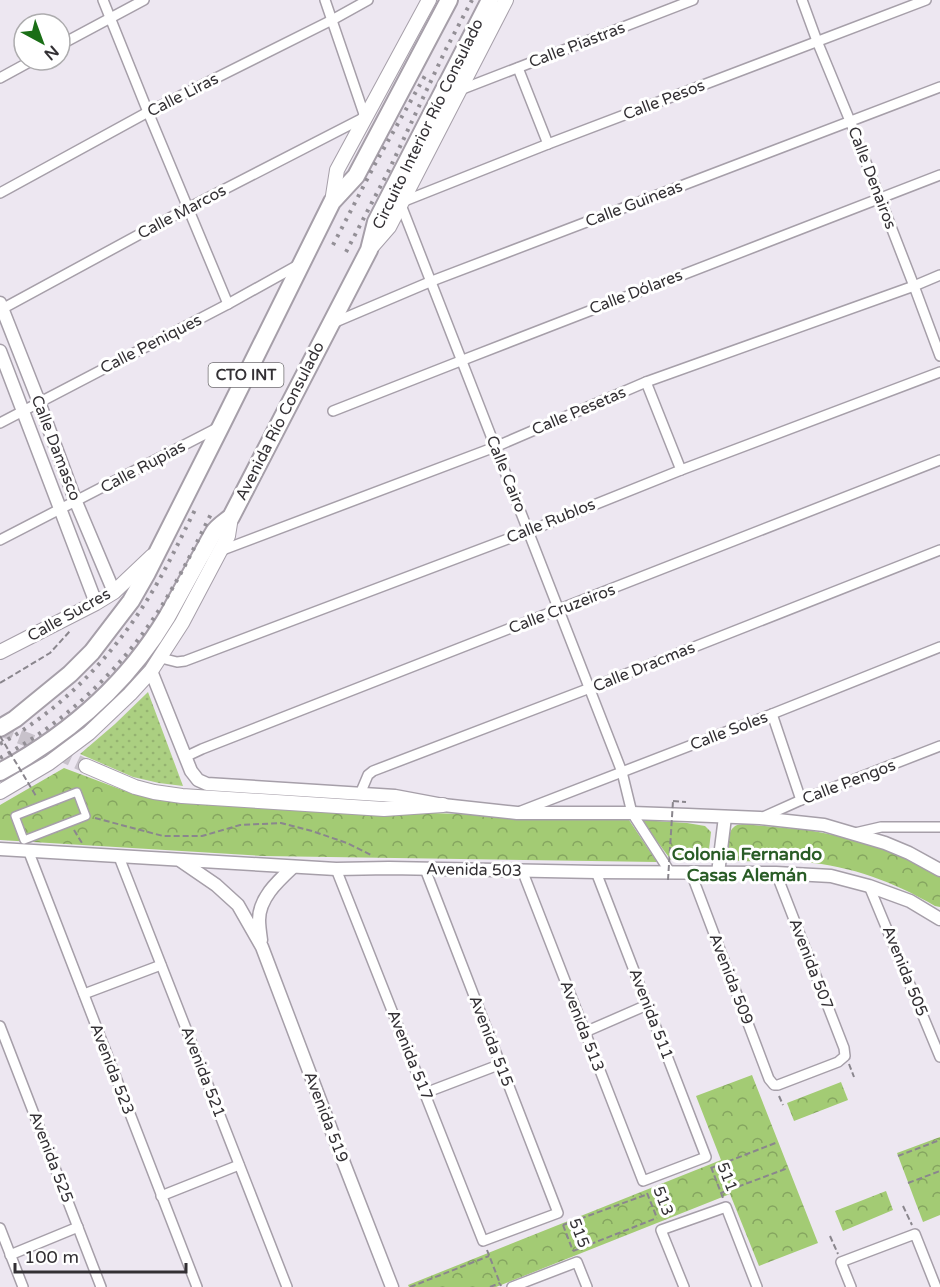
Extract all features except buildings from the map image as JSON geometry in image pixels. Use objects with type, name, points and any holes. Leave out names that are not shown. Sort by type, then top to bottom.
[{"type":"highway","name":"CTO INT","points":[[0,728],[15,719],[70,674],[92,652],[130,601],[147,573],[332,202],[356,176],[449,0]]},
{"type":"highway","name":"Circuito Interior Río Consulado","points":[[369,250],[376,222],[489,0]]},
{"type":"highway","name":"Avenida Río Consulado","points":[[231,517],[369,250]]},
{"type":"highway","name":"CTO INT","points":[[0,772],[64,732],[118,683],[152,641],[215,531],[231,517]]},
{"type":"main road","name":"CTO INT","points":[[332,202],[337,170],[429,0]]},
{"type":"main road","name":"Avenida Río Consulado","points":[[369,250],[389,227],[506,0]]},
{"type":"main road","name":"Avenida Río Consulado","points":[[0,792],[49,763],[89,733],[151,671],[182,623],[228,536],[231,517]]},
{"type":"main road","name":"Calle Sucres","points":[[0,652],[96,603],[144,565],[159,547]]},
{"type":"main road","points":[[86,766],[135,787],[182,796],[384,809],[443,805]]},
{"type":"street","points":[[103,0],[228,304]]},
{"type":"street","points":[[72,39],[144,0]]},
{"type":"street","points":[[325,0],[365,117]]},
{"type":"street","name":"Calle Liras","points":[[0,193],[148,112],[368,0]]},
{"type":"street","name":"Calle Piastras","points":[[460,90],[693,0]]},
{"type":"street","name":"Calle Denairos","points":[[802,0],[940,356]]},
{"type":"street","name":"Calle Pesos","points":[[402,203],[548,144],[926,0]]},
{"type":"street","points":[[518,68],[548,144]]},
{"type":"street","name":"Calle Guineas","points":[[329,325],[432,282],[940,87]]},
{"type":"street","name":"Calle Marcos","points":[[1,307],[365,117]]},
{"type":"street","name":"Calle Dólares","points":[[333,411],[940,175]]},
{"type":"street","name":"Calle Cairo","points":[[402,203],[622,772],[632,813],[669,876]]},
{"type":"street","name":"Calle Peniques","points":[[0,423],[228,304],[300,263]]},
{"type":"street","name":"Calle Pesetas","points":[[220,551],[495,447],[646,382],[940,275]]},
{"type":"street","name":"Calle Damasco","points":[[1,307],[76,502],[114,591]]},
{"type":"street","name":"Calle Damasco","points":[[0,351],[96,603]]},
{"type":"street","name":"Calle Rublos","points":[[161,657],[185,662],[940,372]]},
{"type":"street","points":[[646,382],[681,470]]},
{"type":"street","name":"Calle Rupias","points":[[0,540],[221,426]]},
{"type":"street","name":"Calle Cruzeiros","points":[[185,757],[940,460]]},
{"type":"street","name":"Calle Dracmas","points":[[360,794],[369,773],[373,771],[940,550]]},
{"type":"street","name":"Calle Soles","points":[[517,813],[940,646]]},
{"type":"street","points":[[151,671],[191,771],[198,780],[207,784],[395,796],[443,805],[517,813],[632,813],[760,818],[824,825],[885,843],[940,870]]},
{"type":"street","points":[[772,714],[801,800]]},
{"type":"street","name":"Calle Pengos","points":[[760,818],[940,746]]},
{"type":"street","points":[[77,792],[86,816],[24,840],[15,816],[77,792]]},
{"type":"street","points":[[718,873],[725,817]]},
{"type":"street","points":[[855,833],[881,827],[940,827]]},
{"type":"street","name":"Avenida 503","points":[[0,849],[293,867],[522,870],[669,876],[691,873],[776,873],[831,876],[869,886],[910,901],[940,919]]},
{"type":"street","name":"Avenida 523","points":[[28,850],[197,1287]]},
{"type":"street","name":"Avenida 521","points":[[119,857],[287,1287]]},
{"type":"street","name":"Avenida 519","points":[[180,860],[216,885],[238,904],[262,947],[392,1287]]},
{"type":"street","name":"Avenida 519","points":[[262,947],[259,919],[261,907],[273,886],[293,867]]},
{"type":"street","name":"Avenida 517","points":[[336,868],[483,1241]]},
{"type":"street","name":"Avenida 515","points":[[425,869],[558,1213]]},
{"type":"street","name":"Avenida 513","points":[[522,870],[643,1181]]},
{"type":"street","name":"Avenida 511","points":[[596,872],[706,1157]]},
{"type":"street","name":"Avenida 509","points":[[691,873],[769,1079],[774,1085]]},
{"type":"street","name":"Avenida 507","points":[[774,1085],[783,1084],[838,1062],[845,1056],[844,1048],[776,873]]},
{"type":"street","name":"Avenida 505","points":[[869,886],[940,1057]]},
{"type":"street","points":[[84,994],[161,965]]},
{"type":"street","points":[[585,1032],[647,1005]]},
{"type":"street","name":"Avenida 525","points":[[0,1026],[101,1287]]},
{"type":"street","points":[[425,1093],[501,1064]]},
{"type":"street","points":[[643,1181],[706,1157]]},
{"type":"street","points":[[161,1196],[239,1165]]},
{"type":"street","points":[[684,1287],[661,1230],[726,1207],[757,1287]]},
{"type":"street","points":[[483,1241],[558,1213]]},
{"type":"street","points":[[10,1255],[78,1227]]},
{"type":"street","points":[[0,1228],[23,1287]]},
{"type":"street","points":[[851,1287],[841,1262],[915,1234],[936,1287]]},
{"type":"street","points":[[512,1287],[577,1262],[587,1287]]},
{"type":"path","points":[[0,683],[50,653],[73,628]]},
{"type":"path","points":[[0,736],[36,796]]},
{"type":"path","points":[[669,876],[673,801],[689,802]]},
{"type":"path","points":[[86,816],[163,836],[202,836],[240,825],[281,823],[347,843],[376,858],[389,868]]},
{"type":"path","points":[[69,823],[89,854]]},
{"type":"path","points":[[898,1156],[940,1140]]},
{"type":"path","points":[[711,1168],[778,1142]]},
{"type":"path","name":"511","points":[[706,1157],[726,1207]]},
{"type":"path","points":[[721,1193],[788,1168]]},
{"type":"path","points":[[908,1183],[940,1171]]},
{"type":"path","name":"513","points":[[643,1181],[661,1230]]},
{"type":"path","points":[[563,1225],[648,1194]]},
{"type":"path","points":[[903,1206],[915,1234]]},
{"type":"path","name":"515","points":[[558,1213],[573,1251],[657,1218]]},
{"type":"path","points":[[830,1236],[841,1262]]},
{"type":"path","points":[[483,1241],[501,1287]]},
{"type":"path","points":[[410,1287],[489,1256]]},
{"type":"path","points":[[490,1287],[500,1283]]},
{"type":"green space","points":[[148,692],[183,786],[133,777],[80,754]]},
{"type":"green space","points":[[64,768],[133,794],[178,802],[629,820],[657,862],[263,856],[0,840],[0,805]]},
{"type":"green space","points":[[641,820],[705,826],[711,832],[708,858],[705,861],[671,860]]},
{"type":"green space","points":[[743,824],[808,830],[882,847],[940,877],[940,907],[872,876],[839,867],[804,862],[734,859],[729,849],[729,837],[734,827]]},
{"type":"green space","points":[[752,1075],[818,1243],[759,1266],[730,1194],[496,1287],[409,1287],[408,1285],[721,1160],[696,1096]]},
{"type":"green space","points":[[841,1082],[848,1100],[794,1121],[787,1103]]},
{"type":"green space","points":[[940,1137],[940,1215],[923,1222],[897,1153]]},
{"type":"green space","points":[[886,1191],[893,1210],[843,1231],[835,1211]]},
{"type":"tunnel","points":[[0,729],[86,766]]},
{"type":"railway","points":[[346,252],[472,0]]},
{"type":"railway","points":[[333,245],[375,164],[426,74]]},
{"type":"railway","points":[[0,744],[23,730],[66,697],[122,637],[152,592],[197,506]]},
{"type":"railway","points":[[0,758],[52,725],[120,662],[157,613],[173,587],[211,514]]},
{"type":"district","name":"Colonia Fernando Casas Alemán","points":[[747,864]]}]
